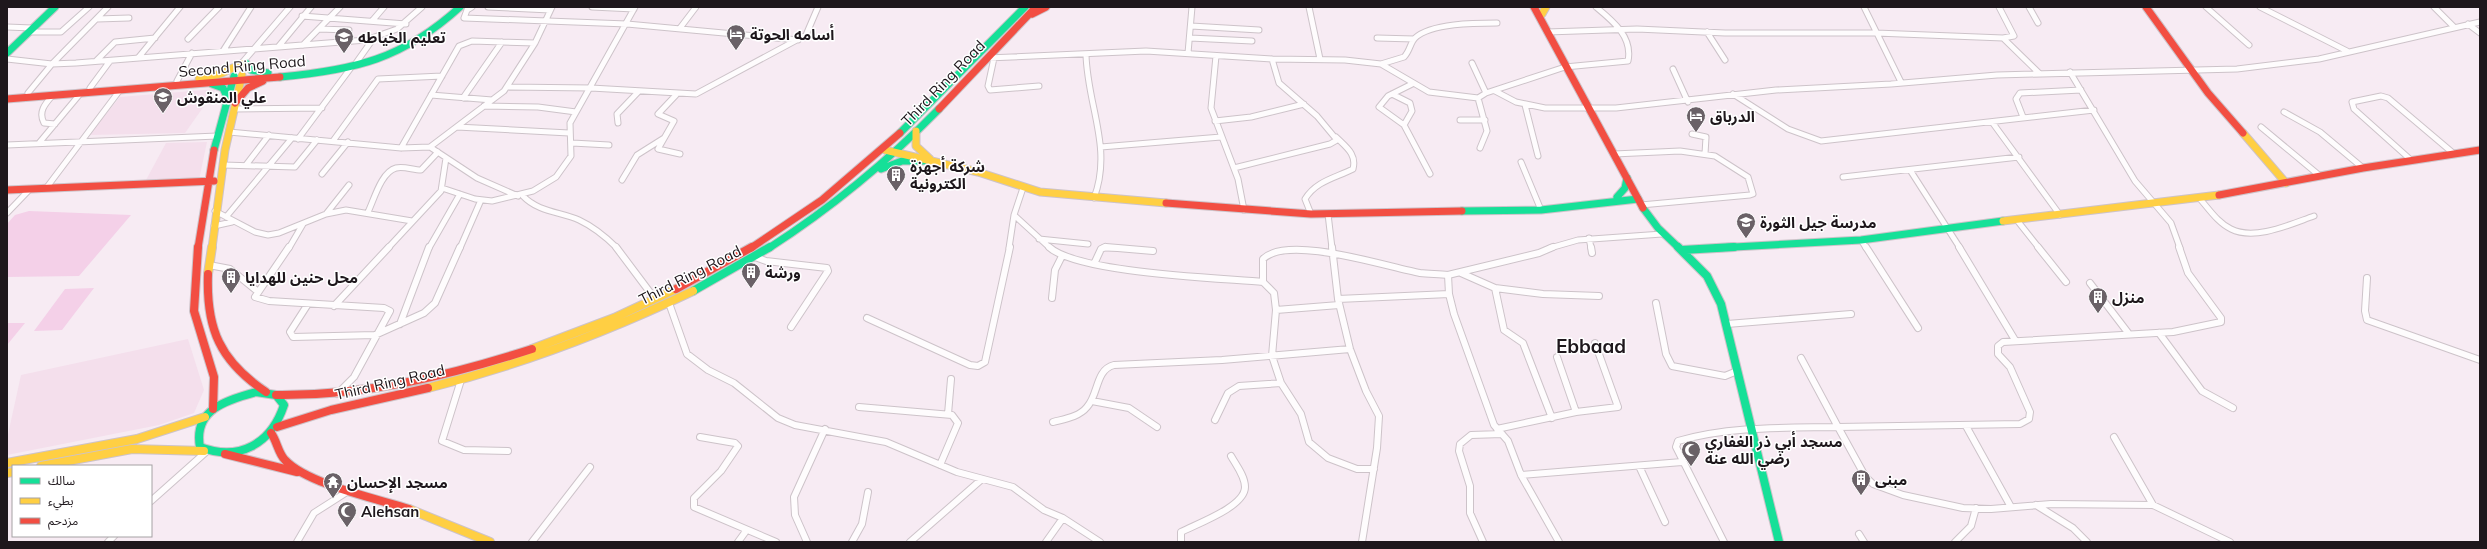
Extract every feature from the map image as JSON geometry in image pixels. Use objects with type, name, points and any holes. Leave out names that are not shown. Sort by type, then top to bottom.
[{"type":"street","points":[[14,59],[7,54],[55,7]]},
{"type":"street","points":[[7,27],[61,32],[88,7]]},
{"type":"street","points":[[28,93],[52,64],[108,7]]},
{"type":"street","points":[[138,58],[180,7]]},
{"type":"street","points":[[188,39],[219,7]]},
{"type":"street","points":[[223,51],[251,7]]},
{"type":"street","points":[[214,409],[214,377],[199,331],[193,300],[200,230],[217,136],[227,97],[245,61],[290,7]]},
{"type":"street","points":[[278,47],[302,16],[311,7]]},
{"type":"street","points":[[303,45],[340,7]]},
{"type":"street","points":[[372,20],[384,7]]},
{"type":"street","points":[[7,59],[52,64],[110,61],[373,39],[387,35],[406,24],[422,7]]},
{"type":"street","name":"Second Ring Road","points":[[237,78],[268,73],[353,66],[394,51],[422,36],[453,7]]},
{"type":"street","name":"Second Ring Road","points":[[7,100],[80,94],[199,81],[237,78],[276,78],[353,66],[380,60],[413,46],[440,28],[460,7]]},
{"type":"street","points":[[472,7],[467,10],[464,18],[627,24],[798,40]]},
{"type":"street","points":[[430,147],[508,87],[535,43],[551,9],[488,7]]},
{"type":"street","points":[[442,188],[481,200],[521,196],[539,190],[566,166],[571,156],[572,143],[569,133],[570,124],[635,8],[592,7]]},
{"type":"street","points":[[680,28],[696,7]]},
{"type":"street","points":[[508,87],[591,88],[688,96],[706,90],[809,33],[818,7]]},
{"type":"street","name":"Third Ring Road","points":[[225,454],[250,447],[274,430],[318,413],[461,380],[577,343],[669,303],[755,257],[811,220],[866,178],[897,151],[991,58],[1036,7]]},
{"type":"street","points":[[1028,17],[1046,7]]},
{"type":"street","points":[[1188,53],[1192,7]]},
{"type":"street","points":[[1309,7],[1320,59]]},
{"type":"street","points":[[1526,7],[1539,12],[1547,32],[1565,67],[1639,201],[1662,234],[1682,250],[1706,276],[1721,304],[1727,324],[1736,371],[1752,428],[1779,542]]},
{"type":"street","points":[[1539,12],[1546,7]]},
{"type":"street","points":[[1381,64],[1412,84],[1429,92],[1478,98],[1486,93],[1565,67],[1628,61],[1628,51],[1620,30],[1596,7]]},
{"type":"street","points":[[1864,7],[1901,82]]},
{"type":"street","points":[[1547,32],[1620,30],[1876,33],[2003,38],[2014,36],[1999,7]]},
{"type":"street","points":[[2029,7],[2038,23]]},
{"type":"street","points":[[2146,7],[2230,121],[2286,183]]},
{"type":"street","points":[[2206,7],[2249,45]]},
{"type":"street","points":[[2260,7],[2348,52]]},
{"type":"street","points":[[2434,7],[2454,27]]},
{"type":"street","name":"Third Ring Road","points":[[266,392],[276,395],[335,396],[387,388],[499,360],[566,336],[655,299],[711,272],[780,230],[824,199],[887,148],[1021,9]]},
{"type":"street","points":[[302,16],[372,20],[406,24]]},
{"type":"street","points":[[96,18],[129,18]]},
{"type":"street","points":[[1495,91],[1508,100],[1525,105],[1590,111],[1688,102],[1733,94],[2040,72],[2192,70],[2266,67],[2348,52],[2480,22]]},
{"type":"street","points":[[1377,38],[1414,39],[1425,32],[1468,23],[1497,23]]},
{"type":"street","points":[[2468,24],[2480,33]]},
{"type":"street","points":[[1191,26],[1259,30]]},
{"type":"street","points":[[319,29],[349,30]]},
{"type":"street","points":[[1707,32],[1725,60]]},
{"type":"street","points":[[96,61],[115,42],[155,38]]},
{"type":"street","points":[[1190,38],[1252,41]]},
{"type":"street","points":[[2003,38],[2040,72]]},
{"type":"street","points":[[298,139],[373,39]]},
{"type":"street","points":[[1039,86],[990,90],[988,86],[991,58],[1146,50],[1216,56],[1272,59],[1320,59],[1381,64],[1397,61],[1407,56],[1414,39]]},
{"type":"street","points":[[401,148],[461,44],[472,41],[535,43]]},
{"type":"street","points":[[463,98],[502,42]]},
{"type":"street","points":[[7,48],[16,44]]},
{"type":"street","points":[[177,81],[192,53]]},
{"type":"street","points":[[1086,54],[1085,68],[1101,147],[1101,183],[1094,198]]},
{"type":"street","points":[[1216,56],[1211,108],[1234,168],[1244,210]]},
{"type":"street","points":[[1272,59],[1279,82],[1304,104],[1351,151],[1355,161],[1353,169],[1346,174],[1325,180],[1309,191],[1305,199],[1311,214]]},
{"type":"street","points":[[90,88],[110,61]]},
{"type":"street","points":[[245,61],[251,70],[268,73]]},
{"type":"street","points":[[245,61],[237,78],[230,132],[215,211],[209,266],[207,305],[218,344],[232,368],[241,377],[266,392]]},
{"type":"street","points":[[199,81],[220,74],[245,61]]},
{"type":"street","points":[[1472,63],[1486,93]]},
{"type":"street","points":[[1673,69],[1688,102]]},
{"type":"street","points":[[1724,542],[1682,462],[1676,447],[1678,441],[1684,438],[1752,428],[2020,424],[2029,419],[2030,412],[2010,367],[1998,354],[1998,346],[2003,342],[2015,340],[2159,333],[2216,325],[2221,320],[2188,272],[2171,223],[2135,181],[2070,72]]},
{"type":"street","points":[[333,141],[378,79],[442,76]]},
{"type":"street","points":[[234,106],[243,93],[256,84],[276,78]]},
{"type":"street","name":"Second Ring Road","points":[[7,95],[177,81],[199,81]]},
{"type":"street","points":[[199,81],[223,88],[227,97]]},
{"type":"street","points":[[1412,84],[1392,94],[1380,103],[1379,107],[1404,125],[1430,174]]},
{"type":"street","points":[[47,187],[120,90]]},
{"type":"street","points":[[2023,117],[2016,99],[2020,93],[2081,90]]},
{"type":"street","points":[[618,123],[617,114],[639,91]]},
{"type":"street","points":[[39,143],[80,94]]},
{"type":"street","points":[[1392,94],[1410,103],[1412,111],[1404,125]]},
{"type":"street","points":[[1733,94],[1771,120],[1818,141],[2094,110]]},
{"type":"street","points":[[431,95],[492,100]]},
{"type":"street","points":[[676,95],[658,114],[674,121],[658,149],[680,154]]},
{"type":"street","points":[[52,96],[41,111],[41,117],[44,123],[55,124]]},
{"type":"street","points":[[2411,160],[2354,109],[2352,102],[2381,96],[2388,98],[2453,153]]},
{"type":"street","points":[[1478,98],[1487,131],[1480,148]]},
{"type":"street","points":[[1215,121],[1257,116],[1304,104]]},
{"type":"street","points":[[1525,105],[1538,156]]},
{"type":"street","points":[[234,106],[322,108]]},
{"type":"street","points":[[484,106],[538,107],[576,112]]},
{"type":"street","points":[[2284,112],[2320,132],[2363,168]]},
{"type":"street","points":[[1460,120],[1485,120]]},
{"type":"street","points":[[1992,122],[2060,215]]},
{"type":"street","points":[[457,127],[569,133]]},
{"type":"street","points":[[2261,127],[2320,176]]},
{"type":"street","points":[[916,131],[916,146],[926,160]]},
{"type":"street","points":[[230,132],[401,148],[430,147],[477,178],[521,196],[530,203],[572,218],[594,229],[617,250],[655,299]]},
{"type":"street","points":[[1692,134],[1706,137],[1705,154]]},
{"type":"street","points":[[246,165],[269,135]]},
{"type":"street","points":[[7,145],[83,140],[217,136]]},
{"type":"street","points":[[622,180],[637,155],[665,137]]},
{"type":"street","points":[[1101,147],[1221,137]]},
{"type":"street","points":[[1234,168],[1330,144],[1337,140],[1336,137]]},
{"type":"street","points":[[226,217],[292,138]]},
{"type":"street","points":[[223,165],[297,166],[317,140]]},
{"type":"street","points":[[322,174],[348,142]]},
{"type":"street","points":[[572,143],[609,145]]},
{"type":"street","points":[[887,148],[926,160],[978,172],[1023,188],[1094,198],[1311,214],[1541,210],[1620,199],[1639,201],[1753,194],[1749,177],[1715,156],[1658,151],[1614,154]]},
{"type":"street","points":[[1682,250],[1861,240],[1947,227],[2200,199],[2363,168],[2480,150]]},
{"type":"street","points":[[368,212],[376,199],[380,185],[391,171],[396,168],[421,170],[438,152]]},
{"type":"street","points":[[1843,178],[2018,157]]},
{"type":"street","points":[[334,306],[442,188],[446,158]]},
{"type":"street","points":[[866,178],[891,164],[902,161],[926,160]]},
{"type":"street","points":[[1521,162],[1541,210]]},
{"type":"street","points":[[1910,170],[1947,227],[2015,340]]},
{"type":"street","points":[[1620,199],[1625,188],[1627,178]]},
{"type":"street","points":[[7,190],[221,180]]},
{"type":"street","points":[[326,214],[349,185]]},
{"type":"street","points":[[867,318],[970,366],[978,366],[985,362],[1013,231],[1014,215],[1023,188]]},
{"type":"street","points":[[7,214],[30,189]]},
{"type":"street","points":[[400,324],[430,245],[460,194]]},
{"type":"street","points":[[1620,199],[1639,201]]},
{"type":"street","points":[[2200,199],[2229,228],[2240,232],[2273,229],[2314,216]]},
{"type":"street","points":[[308,304],[290,332],[292,337],[375,336],[424,313],[435,303],[481,200]]},
{"type":"street","points":[[215,211],[232,222],[255,232],[268,235],[303,224],[326,214],[346,210],[368,212],[412,221]]},
{"type":"street","points":[[1328,214],[1331,228],[1331,252],[1338,299],[1350,349],[1366,391],[1379,416],[1374,469],[1362,542]]},
{"type":"street","points":[[1014,215],[1039,239],[1062,256],[1118,269],[1263,282],[1274,293],[1276,310],[1272,356],[1281,383],[1301,414],[1309,442],[1328,458],[1356,469],[1374,469]]},
{"type":"street","points":[[2016,219],[2066,282]]},
{"type":"street","points":[[214,226],[232,222]]},
{"type":"street","points":[[303,224],[282,259],[257,291],[255,297],[261,300],[388,310],[389,315],[375,336],[354,377],[335,396]]},
{"type":"street","points":[[1263,282],[1263,259],[1269,253],[1331,252],[1421,273],[1448,275],[1539,253],[1560,244],[1589,238],[1662,234]]},
{"type":"street","points":[[1589,238],[1592,253]]},
{"type":"street","points":[[1039,239],[1088,244]]},
{"type":"street","points":[[1861,240],[1918,328]]},
{"type":"street","points":[[1094,264],[1101,249],[1106,247],[1153,251]]},
{"type":"street","points":[[1052,298],[1055,270],[1062,256]]},
{"type":"street","points":[[755,257],[766,261],[828,268],[828,271],[791,327]]},
{"type":"street","points":[[209,266],[225,265],[257,291]]},
{"type":"street","points":[[1461,273],[1495,288],[1543,294],[1599,296]]},
{"type":"street","points":[[1448,275],[1449,294],[1477,382],[1497,429],[1511,447],[1521,475],[1559,542]]},
{"type":"street","points":[[2367,278],[2365,311],[2367,320],[2480,360]]},
{"type":"street","points":[[2090,282],[2130,334]]},
{"type":"street","points":[[1495,288],[1504,330],[1526,347],[1552,418]]},
{"type":"street","points":[[1338,299],[1449,294]]},
{"type":"street","points":[[669,303],[687,354],[695,361],[734,383],[778,418],[795,425],[825,429],[904,448],[940,465],[982,479],[1013,487],[1044,510],[1063,518],[1100,542]]},
{"type":"street","points":[[1656,303],[1666,354],[1672,366],[1725,376],[1736,371]]},
{"type":"street","points":[[1276,310],[1339,305]]},
{"type":"street","points":[[1727,324],[1850,314]]},
{"type":"street","points":[[2159,333],[2202,391],[2233,408]]},
{"type":"street","points":[[1497,429],[1576,412],[1615,409],[1618,407],[1595,343]]},
{"type":"street","points":[[1053,422],[1078,416],[1087,410],[1092,401],[1102,372],[1106,367],[1272,356],[1350,349]]},
{"type":"street","points":[[1557,356],[1576,412]]},
{"type":"street","points":[[1801,358],[1865,476],[1873,484],[1903,495],[1943,506],[1976,508],[2035,505],[2153,505],[2217,540],[2230,542]]},
{"type":"street","points":[[948,414],[951,379]]},
{"type":"street","points":[[461,380],[442,441],[449,447],[468,450],[508,451]]},
{"type":"street","points":[[1215,420],[1228,393],[1239,386],[1281,383]]},
{"type":"street","points":[[205,451],[196,438],[198,428],[206,416],[214,409],[240,396],[266,392]]},
{"type":"street","points":[[276,395],[282,399],[284,412],[274,430],[282,457],[290,465],[308,474],[350,490],[442,521],[474,539],[490,542]]},
{"type":"street","points":[[1092,401],[1129,408],[1157,427]]},
{"type":"street","points":[[859,407],[948,414],[956,418],[958,423],[940,465]]},
{"type":"street","points":[[7,463],[137,439],[206,416]]},
{"type":"street","points":[[1966,426],[2011,507]]},
{"type":"street","points":[[806,542],[795,518],[793,508],[794,496],[825,429]]},
{"type":"street","points":[[1483,542],[1470,513],[1470,486],[1459,448],[1463,440],[1471,435],[1502,434]]},
{"type":"street","points":[[700,437],[735,443],[738,446],[721,471],[697,494],[693,505],[711,516],[776,542]]},
{"type":"street","points":[[2114,437],[2153,505]]},
{"type":"street","points":[[46,465],[132,449],[205,451],[225,454],[308,474]]},
{"type":"street","points":[[152,500],[205,451]]},
{"type":"street","points":[[1181,542],[1181,532],[1192,525],[1222,513],[1243,497],[1245,489],[1243,480],[1231,456]]},
{"type":"street","points":[[1521,475],[1682,462]]},
{"type":"street","points":[[1639,466],[1665,522]]},
{"type":"street","points":[[532,542],[590,467]]},
{"type":"street","points":[[910,542],[982,479]]},
{"type":"street","points":[[297,542],[314,513],[350,490]]},
{"type":"street","points":[[852,542],[862,524],[868,492]]},
{"type":"street","points":[[2035,505],[2074,528],[2087,542]]},
{"type":"street","points":[[1955,542],[1971,526],[1976,508]]},
{"type":"street","points":[[1046,542],[1063,518]]},
{"type":"street","points":[[738,542],[746,531]]},
{"type":"street","points":[[1859,534],[1864,542]]},
{"type":"shaded area","points":[[216,89],[185,133],[89,135],[120,97]]},
{"type":"shaded area","points":[[207,142],[199,180],[146,180],[166,143]]},
{"type":"shaded area","points":[[29,211],[131,215],[79,276],[7,277],[7,224],[15,215]]},
{"type":"shaded area","points":[[94,288],[62,330],[34,331],[65,289]]},
{"type":"shaded area","points":[[7,323],[25,323],[7,345]]},
{"type":"shaded area","points":[[188,339],[204,390],[194,413],[159,425],[7,455],[7,439],[21,375]]},
{"type":"traffic: fast","points":[[7,53],[55,7]]},
{"type":"traffic: fast","points":[[280,77],[331,71],[378,60],[399,51],[420,39],[441,25],[460,7]]},
{"type":"traffic: fast","points":[[900,133],[1025,7]]},
{"type":"traffic: fast","points":[[246,63],[251,70],[268,73]]},
{"type":"traffic: fast","points":[[214,150],[234,76]]},
{"type":"traffic: fast","points":[[212,84],[223,88],[227,97]]},
{"type":"traffic: fast","points":[[693,291],[760,254],[793,233],[855,187],[884,162],[939,109]]},
{"type":"traffic: fast","points":[[881,169],[902,161],[923,161]]},
{"type":"traffic: fast","points":[[1617,197],[1625,188],[1627,178]]},
{"type":"traffic: fast","points":[[1462,211],[1541,210],[1638,199]]},
{"type":"traffic: fast","points":[[1643,208],[1658,228],[1707,276],[1721,304],[1779,542]]},
{"type":"traffic: fast","points":[[1682,250],[1861,240],[2003,221]]},
{"type":"traffic: fast","points":[[256,392],[276,395],[284,405],[280,418],[273,429],[263,439],[252,446],[239,451],[226,453],[213,452],[200,447],[198,435],[200,425],[206,416],[224,403],[256,392]]},
{"type":"traffic: slow","points":[[1542,14],[1546,7]]},
{"type":"traffic: slow","points":[[199,79],[220,74],[241,64]]},
{"type":"traffic: slow","points":[[208,274],[225,150],[242,75]]},
{"type":"traffic: slow","points":[[916,131],[916,146],[930,159]]},
{"type":"traffic: slow","points":[[2243,133],[2286,183]]},
{"type":"traffic: slow","points":[[885,150],[978,172],[1040,192],[1166,203]]},
{"type":"traffic: slow","points":[[2003,221],[2219,195]]},
{"type":"traffic: slow","points":[[532,349],[614,318],[676,289]]},
{"type":"traffic: slow","points":[[428,388],[496,370],[596,335],[693,291]]},
{"type":"traffic: slow","points":[[7,463],[137,439],[205,417]]},
{"type":"traffic: slow","points":[[46,465],[132,449],[204,451]]},
{"type":"traffic: slow","points":[[7,473],[12,472]]},
{"type":"traffic: slow","points":[[409,509],[490,542]]},
{"type":"traffic: jam","points":[[939,109],[1036,7]]},
{"type":"traffic: jam","points":[[1032,14],[1046,7]]},
{"type":"traffic: jam","points":[[1534,7],[1643,208]]},
{"type":"traffic: jam","points":[[2146,7],[2208,93],[2243,133]]},
{"type":"traffic: jam","points":[[7,99],[280,77]]},
{"type":"traffic: jam","points":[[235,103],[248,88],[263,81]]},
{"type":"traffic: jam","points":[[676,289],[737,257],[794,220],[848,179],[900,133]]},
{"type":"traffic: jam","points":[[213,409],[214,377],[194,311],[194,284],[200,230],[214,150]]},
{"type":"traffic: jam","points":[[2219,195],[2363,168],[2480,150]]},
{"type":"traffic: jam","points":[[7,190],[214,181]]},
{"type":"traffic: jam","points":[[1166,203],[1311,214],[1462,211]]},
{"type":"traffic: jam","points":[[208,274],[207,293],[209,311],[212,328],[218,343],[237,370],[266,392]]},
{"type":"traffic: jam","points":[[276,395],[309,395],[374,390],[469,369],[532,349]]},
{"type":"traffic: jam","points":[[277,427],[331,410],[428,388]]},
{"type":"traffic: jam","points":[[271,433],[276,440],[284,459],[297,469],[327,483],[409,509]]},
{"type":"traffic: jam","points":[[225,454],[297,472]]},
{"type":"place","name":"أسامه الحوتة","points":[[736,51]]},
{"type":"place","name":"تعليم الخياطه","points":[[344,54]]},
{"type":"place","name":"علي المنقوش","points":[[163,114]]},
{"type":"place","name":"الدرباق","points":[[1696,133]]},
{"type":"place","name":"شركة أجهزة الكترونية","points":[[896,192]]},
{"type":"place","name":"مدرسة جيل الثورة","points":[[1746,239]]},
{"type":"place","name":"ورشة","points":[[751,289]]},
{"type":"place","name":"محل حنين للهدايا","points":[[231,294]]},
{"type":"place","name":"منزل","points":[[2098,314]]},
{"type":"place","name":"مسجد أبي ذر الغفاري رضي الله عنه","points":[[1691,467]]},
{"type":"place","name":"مبنى","points":[[1861,496]]},
{"type":"place","name":"مسجد الإحسان","points":[[333,499]]},
{"type":"place","name":"Alehsan","points":[[347,528]]},
{"type":"district","name":"Ebbaad","points":[[1591,346]]}]
